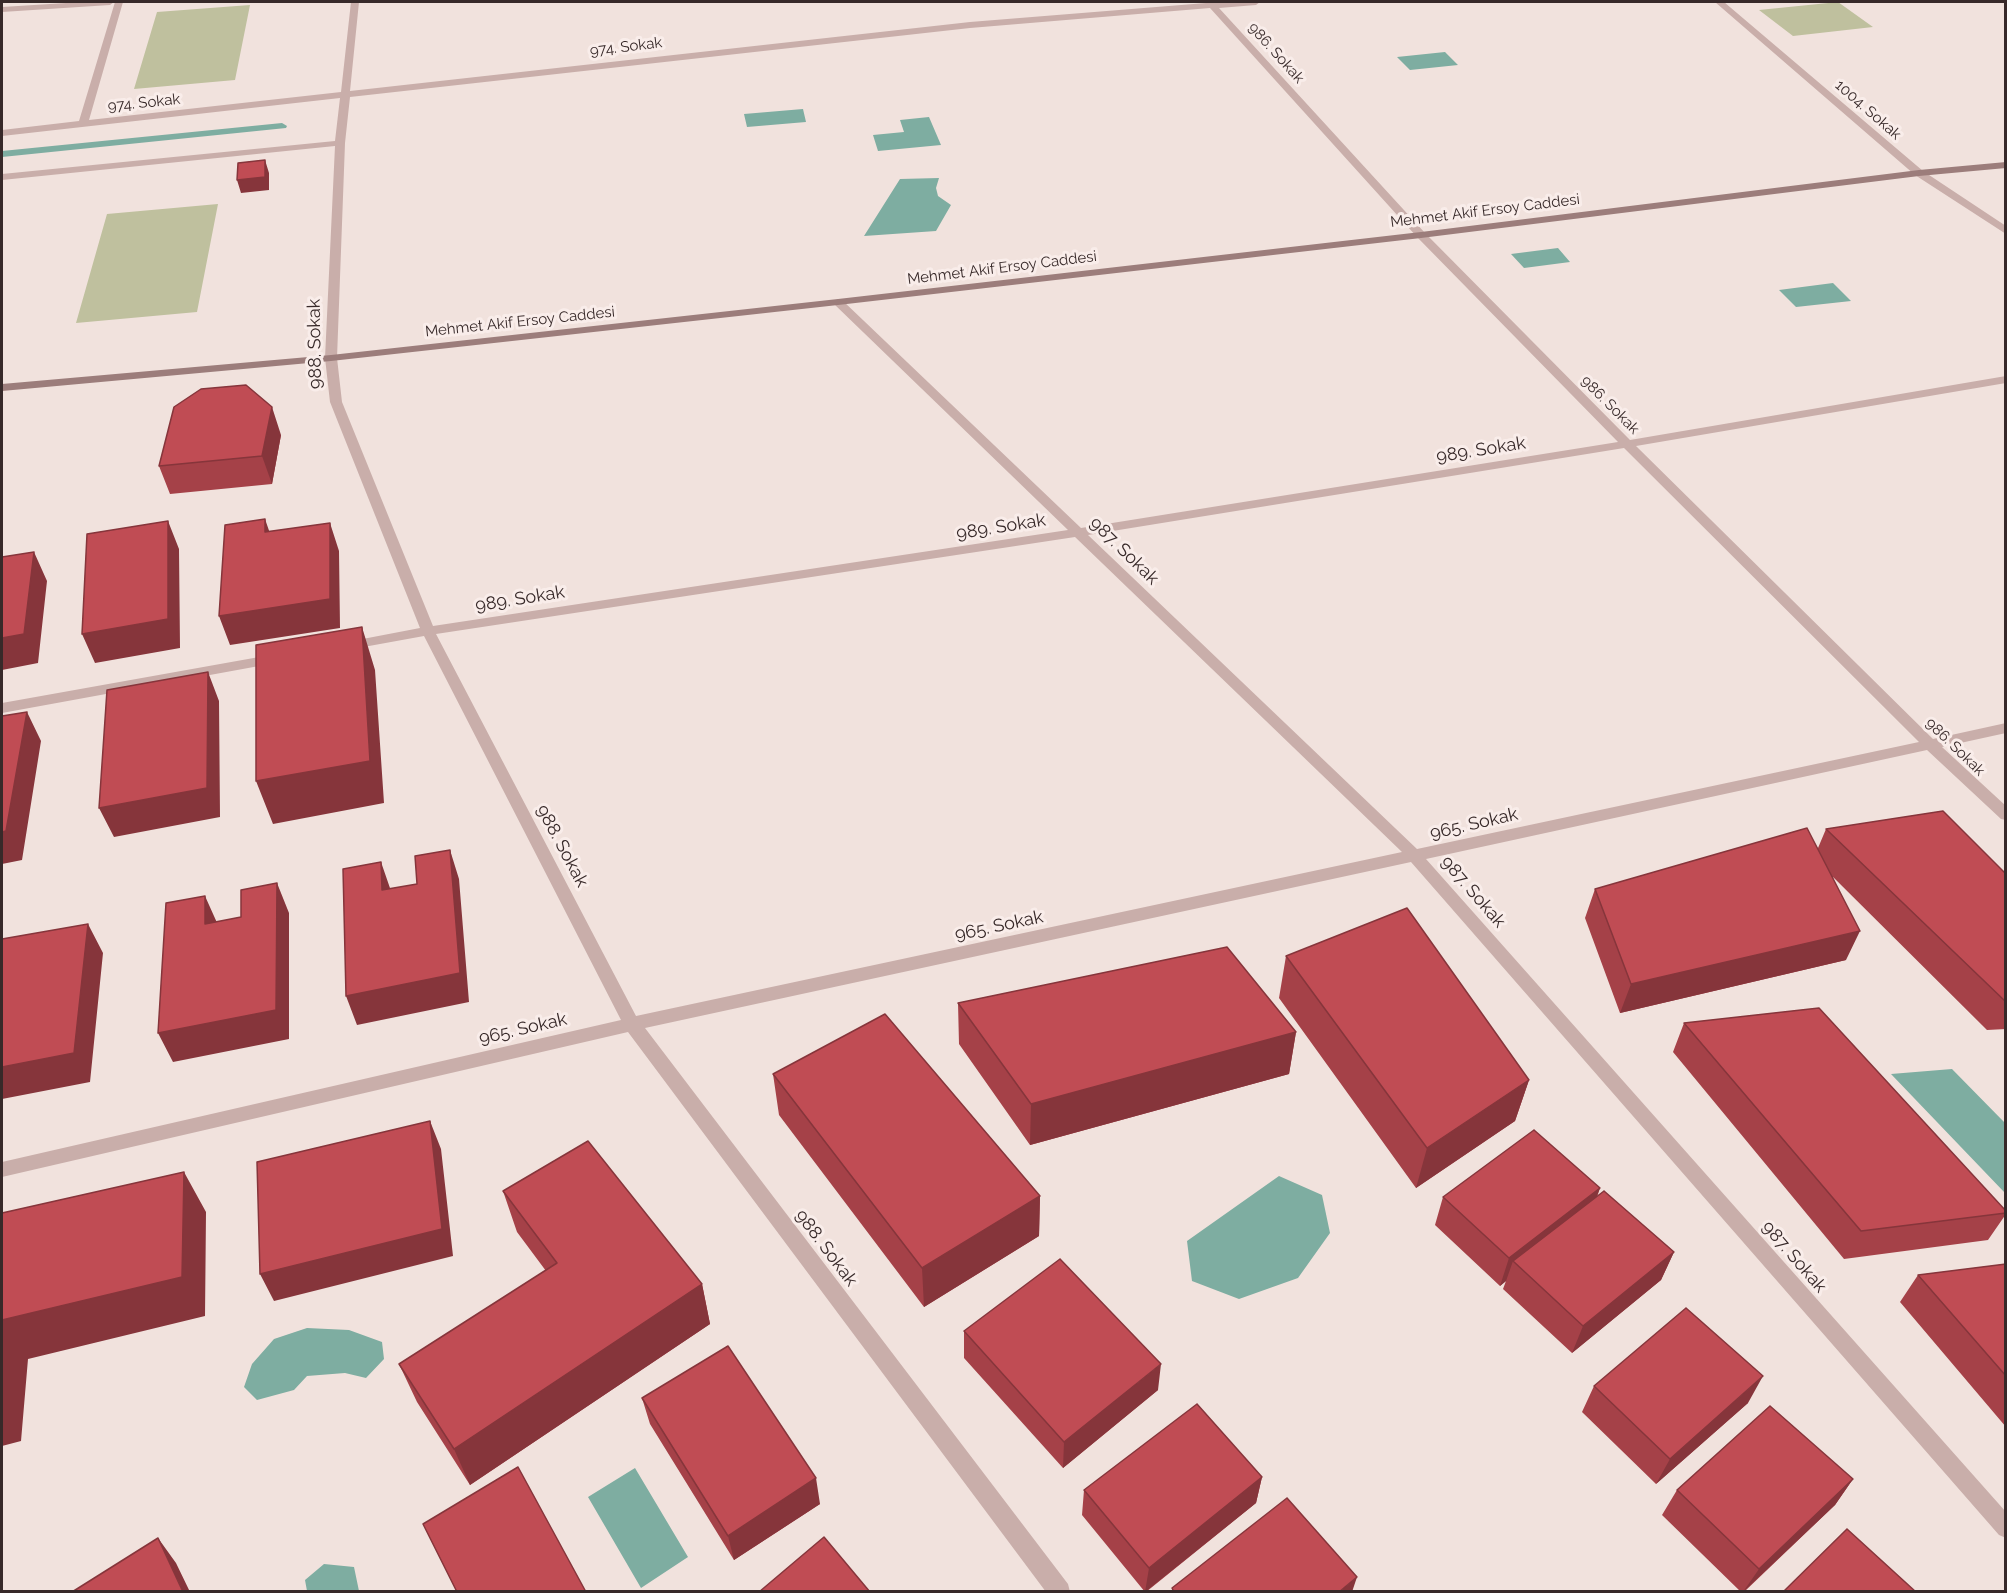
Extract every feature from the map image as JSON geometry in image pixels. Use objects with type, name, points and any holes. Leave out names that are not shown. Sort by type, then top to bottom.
[{"type":"street","points":[[2,10],[110,2]]},
{"type":"street","points":[[82,125],[119,2]]},
{"type":"street","name":"988. Sokak","points":[[355,2],[340,143],[331,358],[336,402],[428,631],[632,1024],[1060,1592]]},
{"type":"street","name":"974. Sokak","points":[[2,133],[912,31],[1210,3],[1256,2]]},
{"type":"street","name":"1004. Sokak","points":[[1719,2],[1919,173],[2006,231]]},
{"type":"street","name":"986. Sokak","points":[[1210,3],[1420,235],[1929,743],[2006,815]]},
{"type":"street","points":[[2,177],[340,143]]},
{"type":"street","name":"Mehmet Akif Ersoy Caddesi","points":[[2,388],[331,358],[838,302],[1420,235],[1919,173],[2006,165]]},
{"type":"street","name":"987. Sokak","points":[[838,302],[1416,857],[2006,1528]]},
{"type":"street","name":"989. Sokak","points":[[336,648],[428,631],[1077,533],[1627,444],[2006,379]]},
{"type":"street","points":[[2,708],[289,656]]},
{"type":"street","name":"965. Sokak","points":[[2,1170],[632,1024],[1416,857],[2006,728]]},
{"type":"green space","points":[[1838,2],[1873,27],[1793,36],[1759,10]]},
{"type":"green space","points":[[250,5],[235,80],[134,89],[157,12]]},
{"type":"green space","points":[[218,204],[197,312],[76,323],[107,214]]},
{"type":"water","points":[[1445,52],[1458,65],[1410,70],[1397,57]]},
{"type":"water","points":[[803,109],[806,122],[747,127],[744,114]]},
{"type":"water","points":[[929,117],[941,145],[878,151],[873,135],[904,132],[900,120]]},
{"type":"water","points":[[939,178],[936,188],[938,196],[951,205],[936,231],[864,236],[900,179]]},
{"type":"water","points":[[1558,248],[1570,262],[1524,268],[1511,254]]},
{"type":"water","points":[[1833,283],[1851,301],[1796,307],[1779,290]]},
{"type":"water","points":[[1952,1069],[2005,1123],[2005,1193],[1891,1074]]},
{"type":"water","points":[[1279,1176],[1322,1195],[1330,1233],[1298,1278],[1239,1299],[1192,1281],[1187,1241]]},
{"type":"water","points":[[307,1328],[349,1330],[382,1342],[384,1359],[366,1378],[345,1373],[307,1376],[294,1390],[257,1400],[244,1387],[252,1364],[274,1339]]},
{"type":"water","points":[[635,1468],[688,1557],[641,1588],[588,1497]]},
{"type":"water","points":[[324,1564],[354,1567],[359,1591],[307,1591],[305,1580]]},
{"type":"building","points":[[265,160],[265,177],[237,180],[238,163]]},
{"type":"building","points":[[246,385],[272,407],[262,456],[159,466],[174,407],[201,389]]},
{"type":"building","points":[[265,519],[265,532],[330,523],[330,599],[219,616],[225,525]]},
{"type":"building","points":[[168,521],[168,619],[82,634],[87,534]]},
{"type":"building","points":[[34,552],[24,634],[2,638],[2,557]]},
{"type":"building","points":[[362,627],[370,761],[256,781],[256,645]]},
{"type":"building","points":[[208,672],[207,788],[99,808],[107,690]]},
{"type":"building","points":[[27,712],[6,831],[2,832],[2,716]]},
{"type":"building","points":[[1943,811],[2006,874],[2006,1002],[1826,829]]},
{"type":"building","points":[[1807,828],[1860,931],[1631,984],[1595,889]]},
{"type":"building","points":[[450,850],[460,973],[346,996],[343,869],[381,862],[382,890],[417,884],[415,856]]},
{"type":"building","points":[[277,883],[276,1010],[158,1033],[166,903],[205,896],[205,924],[241,917],[241,890]]},
{"type":"building","points":[[1407,908],[1529,1080],[1427,1148],[1286,956]]},
{"type":"building","points":[[88,924],[74,1053],[2,1067],[2,939]]},
{"type":"building","points":[[1227,947],[1296,1032],[1031,1104],[958,1003]]},
{"type":"building","points":[[1819,1008],[2006,1213],[1861,1231],[1684,1023]]},
{"type":"building","points":[[885,1014],[1040,1196],[922,1268],[773,1074]]},
{"type":"building","points":[[430,1121],[442,1229],[260,1274],[257,1162]]},
{"type":"building","points":[[1534,1130],[1600,1188],[1509,1258],[1443,1197]]},
{"type":"building","points":[[588,1141],[702,1284],[454,1449],[399,1364],[557,1263],[503,1191]]},
{"type":"building","points":[[184,1172],[182,1277],[2,1320],[2,1213]]},
{"type":"building","points":[[1604,1191],[1674,1252],[1583,1326],[1513,1261]]},
{"type":"building","points":[[1060,1259],[1161,1364],[1064,1442],[964,1331]]},
{"type":"building","points":[[2006,1264],[2006,1376],[1918,1275]]},
{"type":"building","points":[[1686,1308],[1763,1376],[1670,1459],[1594,1386]]},
{"type":"building","points":[[728,1346],[816,1478],[728,1536],[642,1398]]},
{"type":"building","points":[[1197,1404],[1262,1477],[1149,1568],[1084,1490]]},
{"type":"building","points":[[1770,1406],[1853,1479],[1759,1569],[1677,1490]]},
{"type":"building","points":[[518,1467],[586,1592],[457,1592],[423,1524]]},
{"type":"building","points":[[1287,1498],[1357,1577],[1339,1592],[1174,1592],[1172,1588]]},
{"type":"building","points":[[1847,1529],[1916,1592],[1783,1592]]},
{"type":"building","points":[[824,1537],[870,1592],[759,1592]]},
{"type":"building","points":[[158,1538],[183,1592],[72,1592]]},
{"type":"waterway","points":[[2,154],[282,126]]}]
